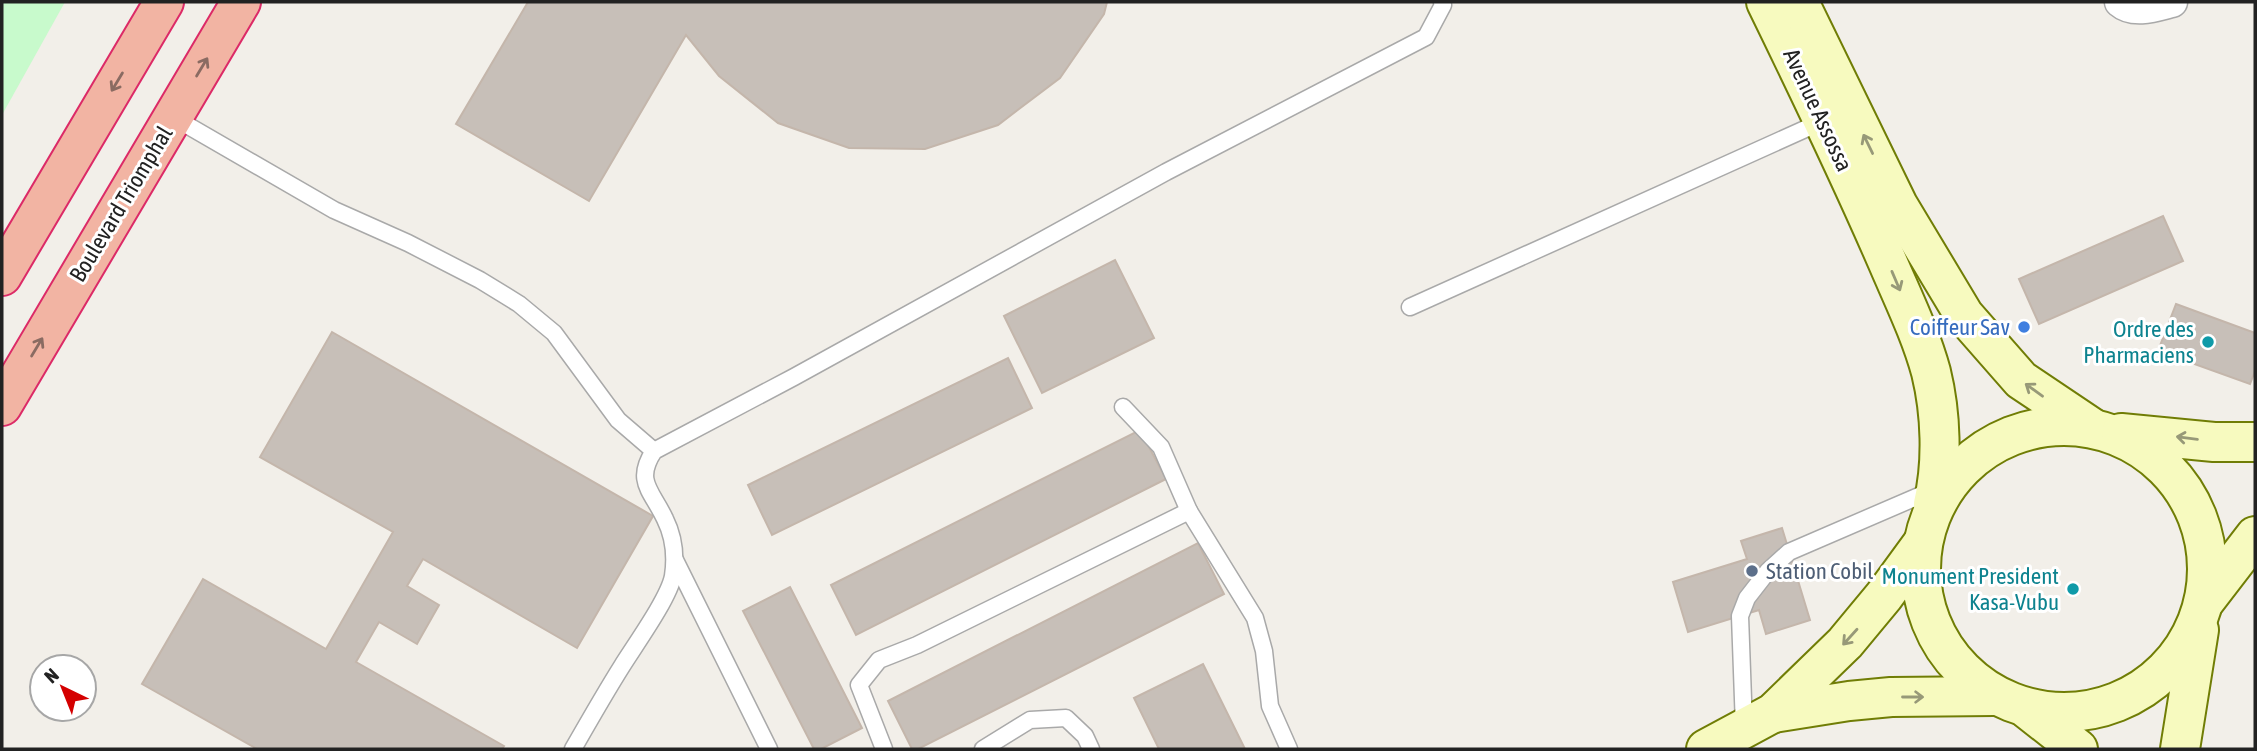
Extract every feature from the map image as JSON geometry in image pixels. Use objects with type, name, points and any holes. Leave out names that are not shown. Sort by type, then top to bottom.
[{"type":"highway","points":[[2,276],[164,2]]},
{"type":"highway","name":"Boulevard Triomphal","points":[[2,406],[241,2]]},
{"type":"main road","name":"Avenue Assossa","points":[[1766,2],[1824,121],[1883,212]]},
{"type":"main road","name":"Avenue Assossa","points":[[1800,2],[1883,212]]},
{"type":"main road","points":[[1883,212],[1964,315],[2021,380],[2101,430],[2148,451],[2179,481],[2199,517],[2208,558],[2180,749]]},
{"type":"main road","points":[[1883,212],[1931,372],[1937,412],[1940,452],[1920,580],[1927,615],[1943,648],[1966,675],[2078,749]]},
{"type":"main road","points":[[1706,749],[1758,722],[1844,643],[1884,596],[1942,494],[1959,471],[1981,452],[2006,438],[2053,426],[2214,442],[2255,442]]},
{"type":"main road","points":[[1758,722],[1860,700],[2010,702],[2069,713],[2112,705],[2151,684],[2182,652],[2203,606],[2255,536]]},
{"type":"street","points":[[2122,4],[2148,8],[2172,2]]},
{"type":"lane","points":[[573,749],[650,623],[672,581],[675,560],[672,536],[645,484],[646,464],[654,451],[1166,172],[1426,37],[1443,5],[1442,2]]},
{"type":"lane","points":[[173,117],[334,210],[480,279],[519,304],[555,333],[618,420],[654,451]]},
{"type":"lane","points":[[1410,307],[1824,121]]},
{"type":"lane","points":[[1123,407],[1161,447],[1189,511],[1255,618],[1264,650],[1270,706],[1289,749]]},
{"type":"lane","points":[[884,749],[859,685],[879,660],[929,639],[1189,511]]},
{"type":"lane","points":[[1758,722],[1740,616],[1746,598],[1768,570],[1789,552],[1929,518]]},
{"type":"lane","points":[[675,560],[769,749]]},
{"type":"lane","points":[[983,749],[1030,720],[1066,718],[1085,736],[1091,749]]},
{"type":"green space","points":[[2,2],[65,2],[2,115]]},
{"type":"building","points":[[528,2],[1107,2],[1104,14],[1060,78],[998,125],[925,149],[849,148],[778,123],[719,76],[686,35],[589,201],[456,124]]},
{"type":"building","points":[[2163,216],[2183,261],[2039,324],[2019,279]]},
{"type":"building","points":[[1115,260],[1154,338],[1042,393],[1004,316]]},
{"type":"building","name":"Ordre des Pharmaciens","points":[[2176,304],[2255,333],[2255,371],[2250,384],[2158,351]]},
{"type":"building","points":[[332,332],[653,516],[577,648],[423,559],[407,586],[439,605],[417,644],[379,622],[356,662],[504,746],[502,749],[257,749],[142,684],[203,579],[326,649],[393,532],[260,457]]},
{"type":"building","points":[[1008,358],[1032,408],[772,535],[748,485]]},
{"type":"building","points":[[1140,430],[1166,479],[856,635],[831,585]]},
{"type":"building","name":"Station Cobil","points":[[1782,528],[1810,620],[1766,634],[1759,610],[1688,632],[1673,582],[1747,559],[1741,541]]},
{"type":"building","points":[[1198,543],[1224,594],[918,749],[912,749],[888,701]]},
{"type":"building","points":[[790,587],[862,728],[821,749],[814,749],[743,611]]},
{"type":"building","points":[[1203,664],[1245,749],[1159,749],[1134,698]]},
{"type":"place","name":"Coiffeur Sav","points":[[2024,327]]},
{"type":"place","name":"Ordre des Pharmaciens","points":[[2208,342]]},
{"type":"place","name":"Station Cobil","points":[[1752,571]]},
{"type":"place","name":"Monument President Kasa-Vubu","points":[[2073,589]]}]
